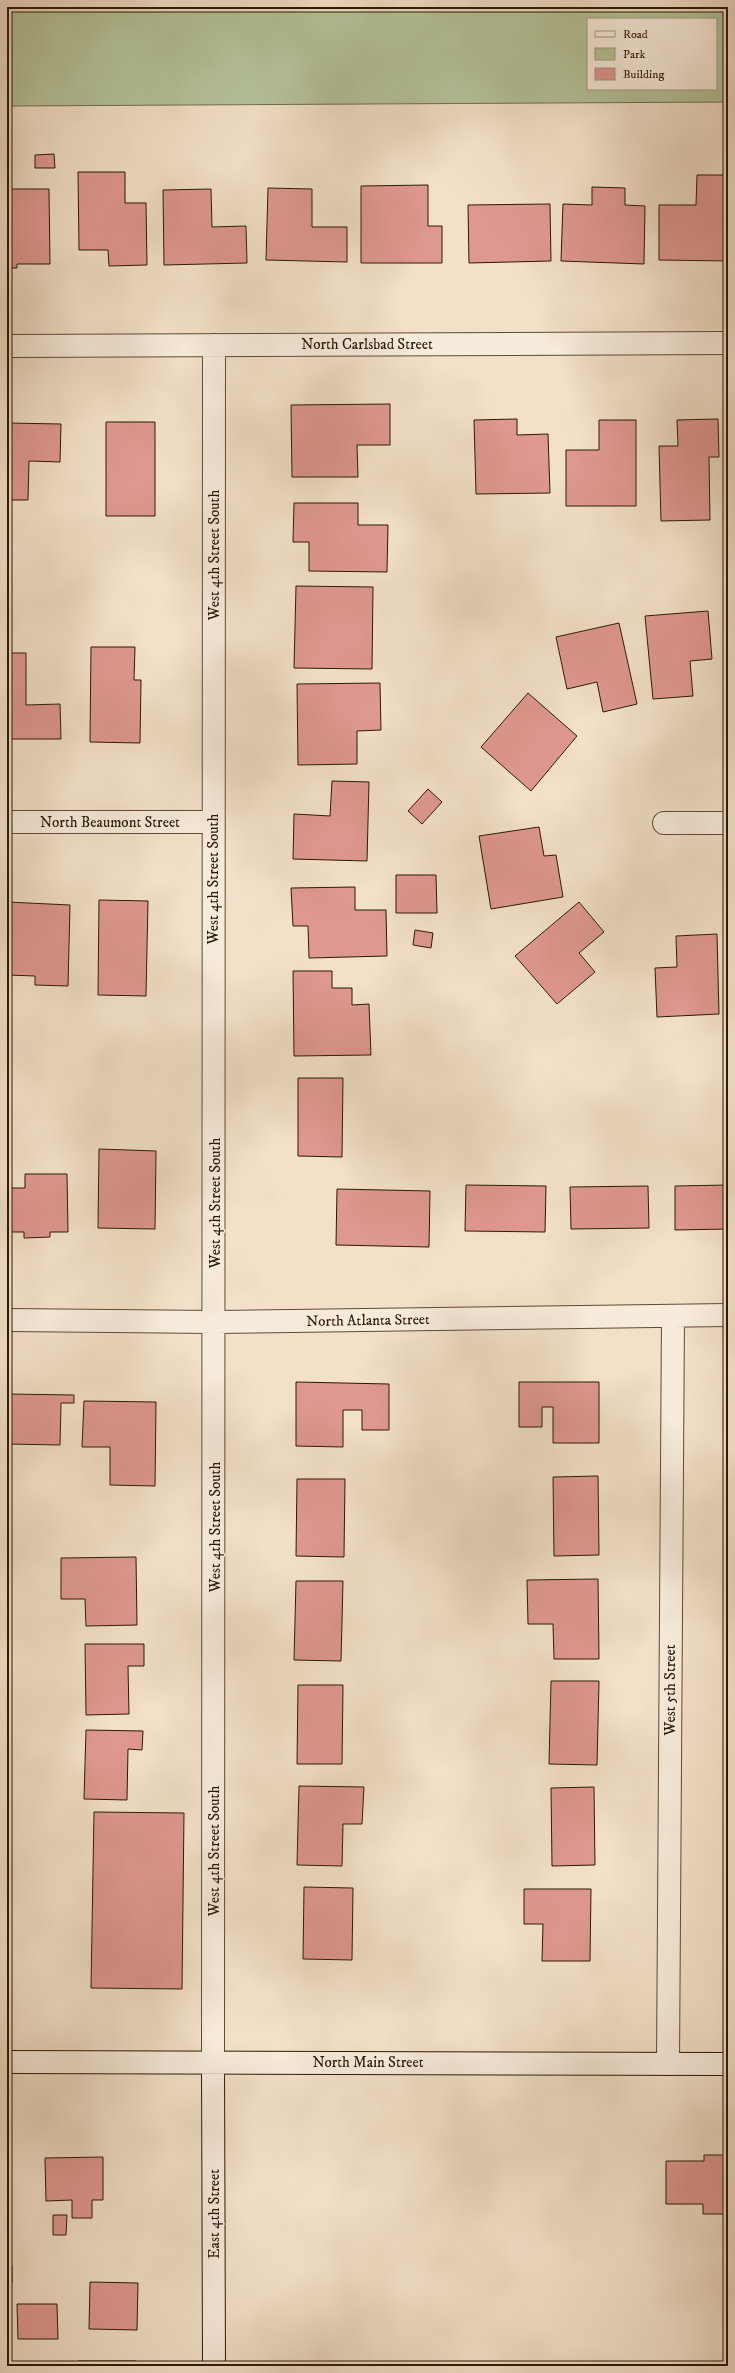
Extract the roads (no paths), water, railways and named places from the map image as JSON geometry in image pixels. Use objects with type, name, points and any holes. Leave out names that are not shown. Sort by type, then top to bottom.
[{"type":"street","name":"North Carlsbad Street","points":[[7,346],[728,343]]},
{"type":"street","name":"West 4th Street South","points":[[213,2062],[215,1322],[213,822],[214,345]]},
{"type":"street","name":"North Beaumont Street","points":[[7,822],[213,822]]},
{"type":"street","points":[[664,823],[728,823]]},
{"type":"street","name":"North Atlanta Street","points":[[7,1320],[215,1322],[728,1315]]},
{"type":"street","name":"West 5th Street","points":[[668,2064],[673,1316]]},
{"type":"street","name":"North Main Street","points":[[7,2062],[728,2064]]},
{"type":"street","name":"East 4th Street","points":[[213,2062],[214,2366]]}]
